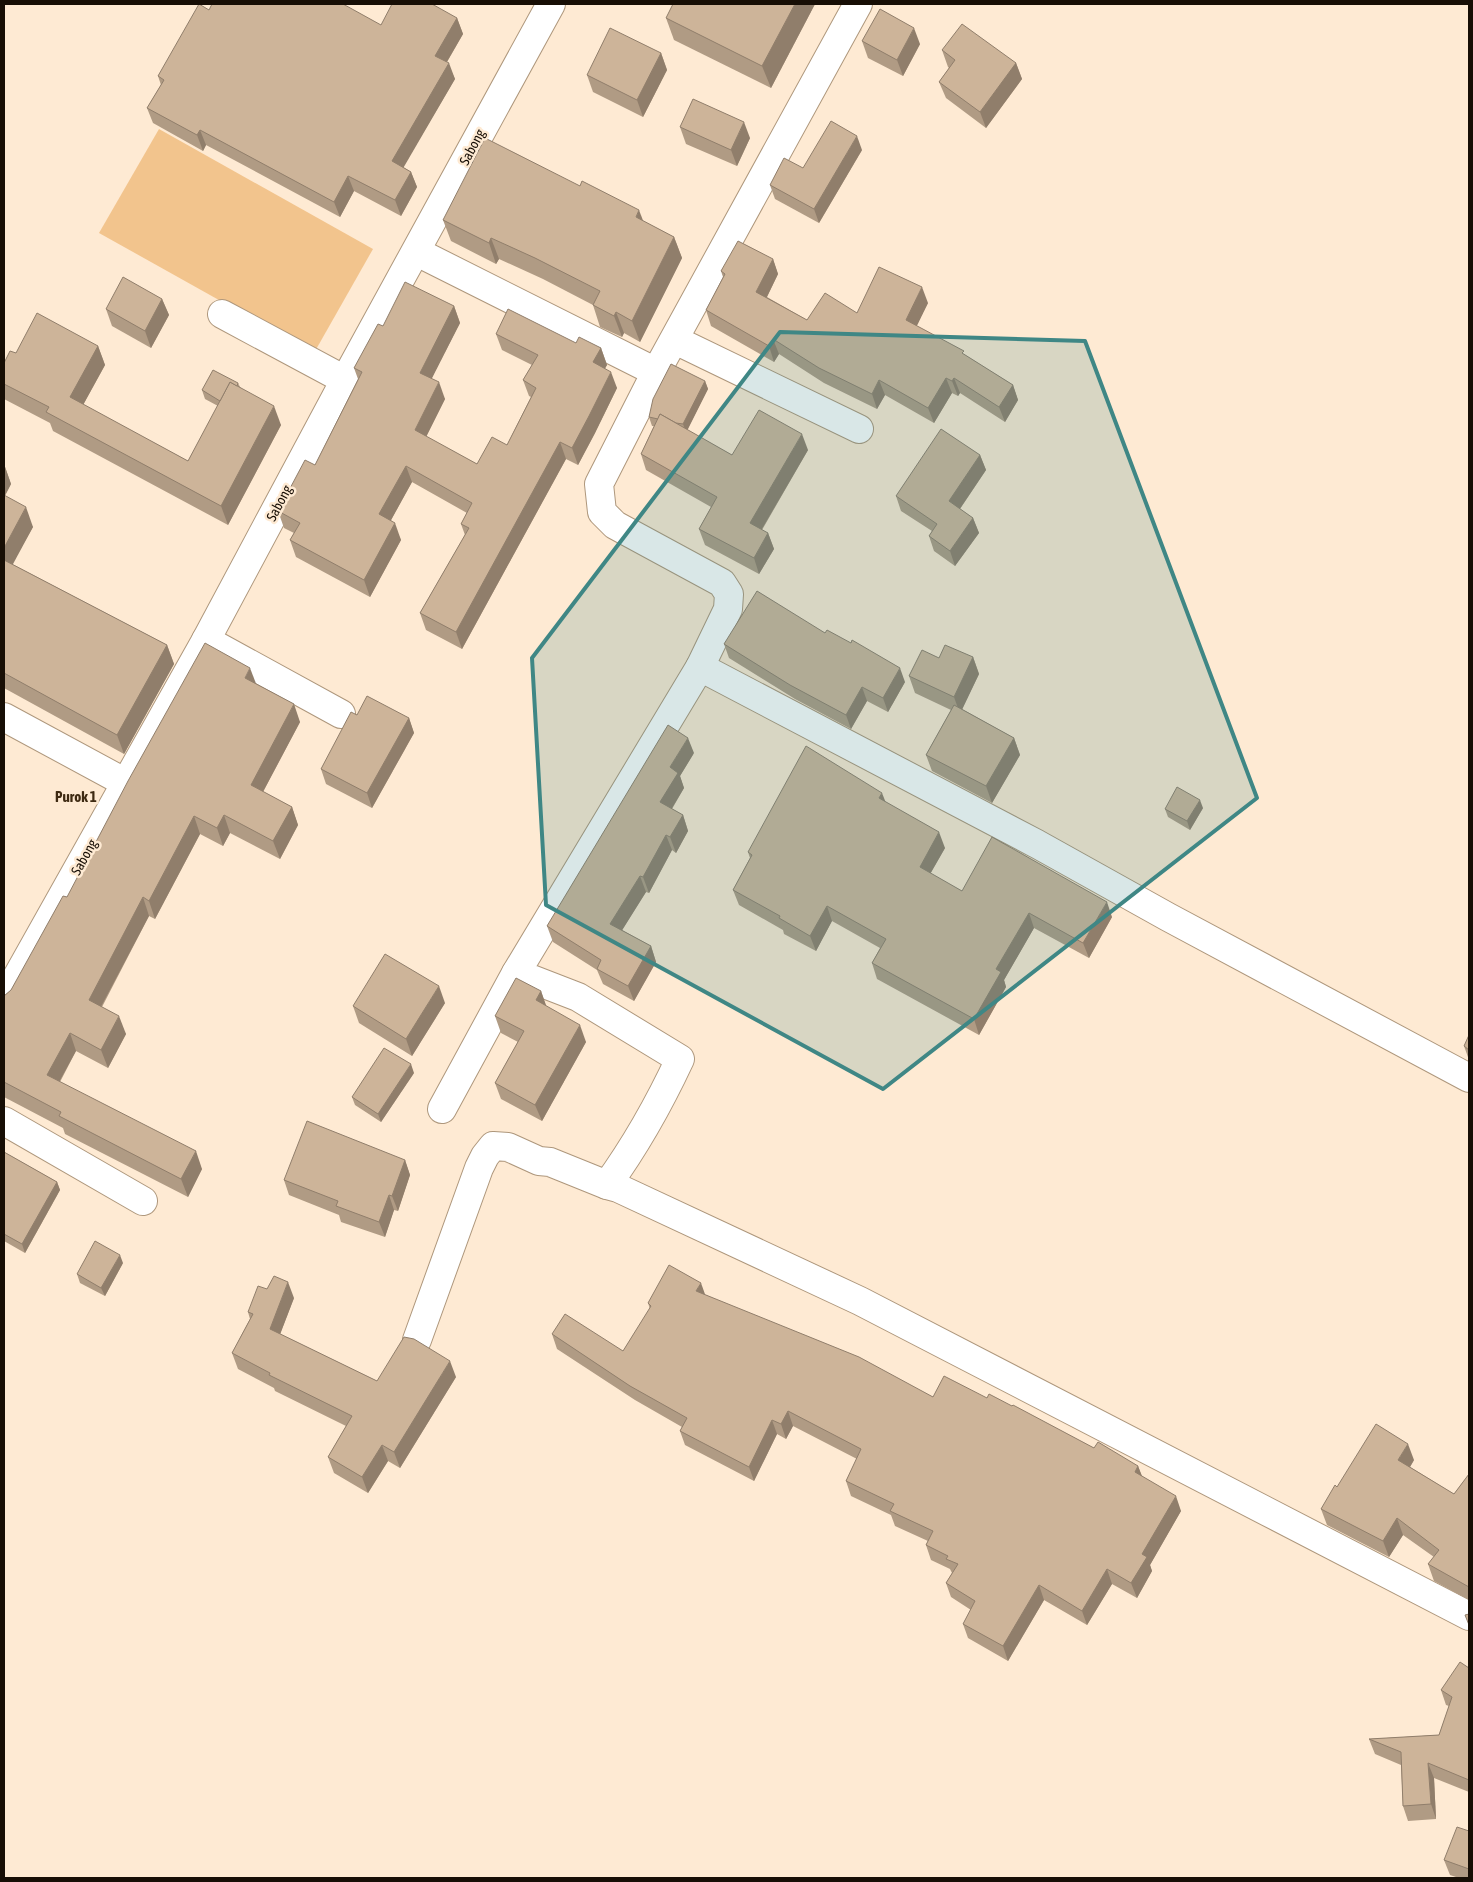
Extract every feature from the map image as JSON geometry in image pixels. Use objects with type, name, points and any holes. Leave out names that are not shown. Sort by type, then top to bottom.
[{"type":"street","name":"Sabong","points":[[4,1000],[206,640],[345,380],[417,252],[486,121],[551,4]]},
{"type":"street","points":[[442,1109],[516,973],[700,667],[728,609],[729,594],[722,583],[615,525],[602,512],[599,499],[599,484],[656,372],[858,4]]},
{"type":"street","points":[[417,252],[656,372]]},
{"type":"street","points":[[222,314],[345,380]]},
{"type":"street","points":[[675,340],[859,429]]},
{"type":"street","points":[[206,640],[341,714]]},
{"type":"street","points":[[700,667],[1028,840],[1469,1078]]},
{"type":"street","points":[[4,717],[126,783]]},
{"type":"street","points":[[516,973],[578,997],[680,1059],[653,1114],[630,1153],[607,1186]]},
{"type":"street","points":[[4,1121],[143,1201]]},
{"type":"street","points":[[417,1340],[479,1168],[493,1146],[508,1147],[539,1161],[550,1162],[607,1186],[618,1188],[860,1301],[1469,1616]]},
{"type":"highlighted area","points":[[780,332],[1085,341],[1257,798],[883,1089],[546,905],[532,658]]},
{"type":"shaded area","points":[[159,129],[373,249],[314,353],[99,233]]},
{"type":"building","points":[[199,4],[209,10],[212,4],[343,4],[381,25],[392,4],[432,4],[457,18],[435,56],[449,63],[392,161],[411,172],[395,200],[348,176],[334,202],[200,130],[197,135],[147,108],[164,80],[158,76]]},
{"type":"building","points":[[673,4],[795,4],[762,66],[666,18]]},
{"type":"building","points":[[880,9],[914,28],[897,60],[862,41]]},
{"type":"building","points":[[962,24],[1016,63],[980,112],[939,82],[955,60],[942,50]]},
{"type":"building","points":[[610,28],[661,53],[637,100],[587,75]]},
{"type":"building","points":[[693,99],[744,122],[731,150],[680,127]]},
{"type":"building","points":[[831,121],[857,136],[814,209],[770,185],[784,158],[803,168]]},
{"type":"building","points":[[485,138],[580,186],[582,181],[639,210],[636,217],[674,237],[632,321],[616,312],[614,316],[593,305],[600,291],[491,238],[489,243],[443,220]]},
{"type":"building","points":[[738,241],[773,259],[756,292],[807,320],[825,293],[857,313],[879,267],[922,287],[906,320],[964,351],[962,353],[1013,385],[999,407],[954,378],[952,381],[946,378],[928,408],[879,380],[872,394],[819,368],[773,339],[769,346],[706,310],[725,274],[721,271]]},
{"type":"building","points":[[123,277],[162,299],[145,331],[106,309]]},
{"type":"building","points":[[405,282],[454,306],[420,373],[439,382],[415,430],[477,464],[492,437],[507,445],[536,388],[523,380],[538,355],[496,334],[508,309],[576,343],[579,337],[601,348],[593,362],[611,372],[572,448],[560,442],[456,632],[420,613],[469,528],[461,524],[472,503],[406,466],[379,514],[395,523],[364,580],[290,540],[300,523],[278,511],[305,460],[315,465],[362,372],[354,368],[378,324],[383,326]]},
{"type":"building","points":[[37,313],[98,346],[70,397],[188,461],[230,382],[274,406],[221,506],[46,412],[49,407],[4,384],[4,363],[10,351],[16,353]]},
{"type":"building","points":[[671,364],[705,381],[683,424],[676,423],[660,414],[658,419],[649,417],[653,399]]},
{"type":"building","points":[[213,370],[238,383],[237,386],[230,382],[220,401],[202,390]]},
{"type":"building","points":[[759,410],[802,434],[750,523],[768,533],[754,558],[699,529],[717,497],[641,454],[660,414],[732,455]]},
{"type":"building","points":[[941,429],[980,455],[949,501],[973,518],[950,551],[929,536],[937,524],[896,496]]},
{"type":"building","points":[[4,495],[26,507],[4,548]]},
{"type":"building","points":[[4,560],[167,645],[117,735],[4,673]]},
{"type":"building","points":[[757,591],[825,633],[827,630],[851,643],[852,640],[900,668],[883,698],[862,687],[846,715],[790,685],[724,644]]},
{"type":"building","points":[[205,643],[250,668],[245,678],[294,704],[251,785],[292,807],[273,841],[224,815],[217,828],[194,816],[149,901],[143,897],[89,1000],[119,1016],[101,1050],[70,1033],[47,1075],[196,1151],[181,1179],[59,1116],[61,1112],[4,1082],[4,996],[11,990],[63,896],[67,897],[128,781]]},
{"type":"building","points":[[945,645],[973,657],[954,697],[909,676],[922,650],[939,658]]},
{"type":"building","points":[[367,696],[409,718],[367,793],[321,769],[351,712],[357,715]]},
{"type":"building","points":[[954,705],[1014,738],[986,786],[926,755]]},
{"type":"building","points":[[668,725],[688,738],[670,767],[678,773],[660,802],[683,815],[670,837],[666,835],[643,877],[640,876],[610,924],[651,946],[628,986],[597,969],[601,960],[547,926]]},
{"type":"building","points":[[806,746],[882,793],[879,798],[939,832],[920,867],[962,891],[992,837],[1107,902],[1083,943],[1029,913],[996,969],[1001,972],[974,1019],[872,963],[886,939],[827,906],[810,936],[779,918],[780,916],[733,890],[752,855],[748,852]]},
{"type":"building","points":[[1177,787],[1200,800],[1187,821],[1165,809]]},
{"type":"building","points":[[385,954],[439,986],[406,1039],[353,1006]]},
{"type":"building","points":[[516,978],[541,991],[536,1000],[580,1025],[535,1105],[495,1083],[524,1031],[495,1016]]},
{"type":"building","points":[[1469,1035],[1469,1050],[1464,1046]]},
{"type":"building","points":[[384,1048],[411,1064],[378,1114],[352,1097]]},
{"type":"building","points":[[307,1121],[405,1160],[392,1196],[389,1195],[379,1222],[336,1206],[338,1201],[284,1180]]},
{"type":"building","points":[[4,1152],[57,1182],[22,1244],[4,1234]]},
{"type":"building","points":[[95,1241],[120,1255],[101,1288],[77,1274]]},
{"type":"building","points":[[669,1265],[701,1283],[696,1291],[859,1357],[933,1397],[944,1376],[987,1398],[989,1394],[1013,1405],[1094,1448],[1098,1442],[1138,1466],[1135,1472],[1176,1496],[1142,1554],[1147,1557],[1131,1583],[1107,1569],[1082,1611],[1039,1585],[1003,1646],[963,1624],[975,1601],[946,1583],[958,1564],[946,1559],[948,1556],[926,1545],[933,1531],[890,1511],[894,1504],[846,1481],[861,1449],[788,1411],[781,1424],[772,1420],[749,1467],[680,1431],[687,1418],[630,1386],[552,1334],[565,1314],[623,1351],[651,1306],[648,1303]]},
{"type":"building","points":[[274,1276],[288,1282],[270,1329],[377,1381],[404,1337],[414,1339],[450,1361],[394,1452],[382,1445],[362,1477],[328,1457],[352,1416],[269,1375],[270,1373],[232,1353],[253,1314],[248,1312],[258,1286],[267,1289]]},
{"type":"building","points":[[1376,1424],[1408,1444],[1398,1460],[1454,1494],[1469,1474],[1469,1587],[1428,1564],[1439,1550],[1397,1518],[1383,1541],[1321,1509]]},
{"type":"building","points":[[1469,1614],[1469,1625],[1465,1615]]},
{"type":"building","points":[[1460,1662],[1469,1668],[1469,1780],[1428,1763],[1431,1804],[1403,1806],[1401,1752],[1369,1739],[1439,1735],[1452,1697],[1441,1690]]},
{"type":"building","points":[[1457,1827],[1469,1831],[1469,1869],[1444,1860]]},
{"type":"district","name":"Purok 1","points":[[76,796]]}]
